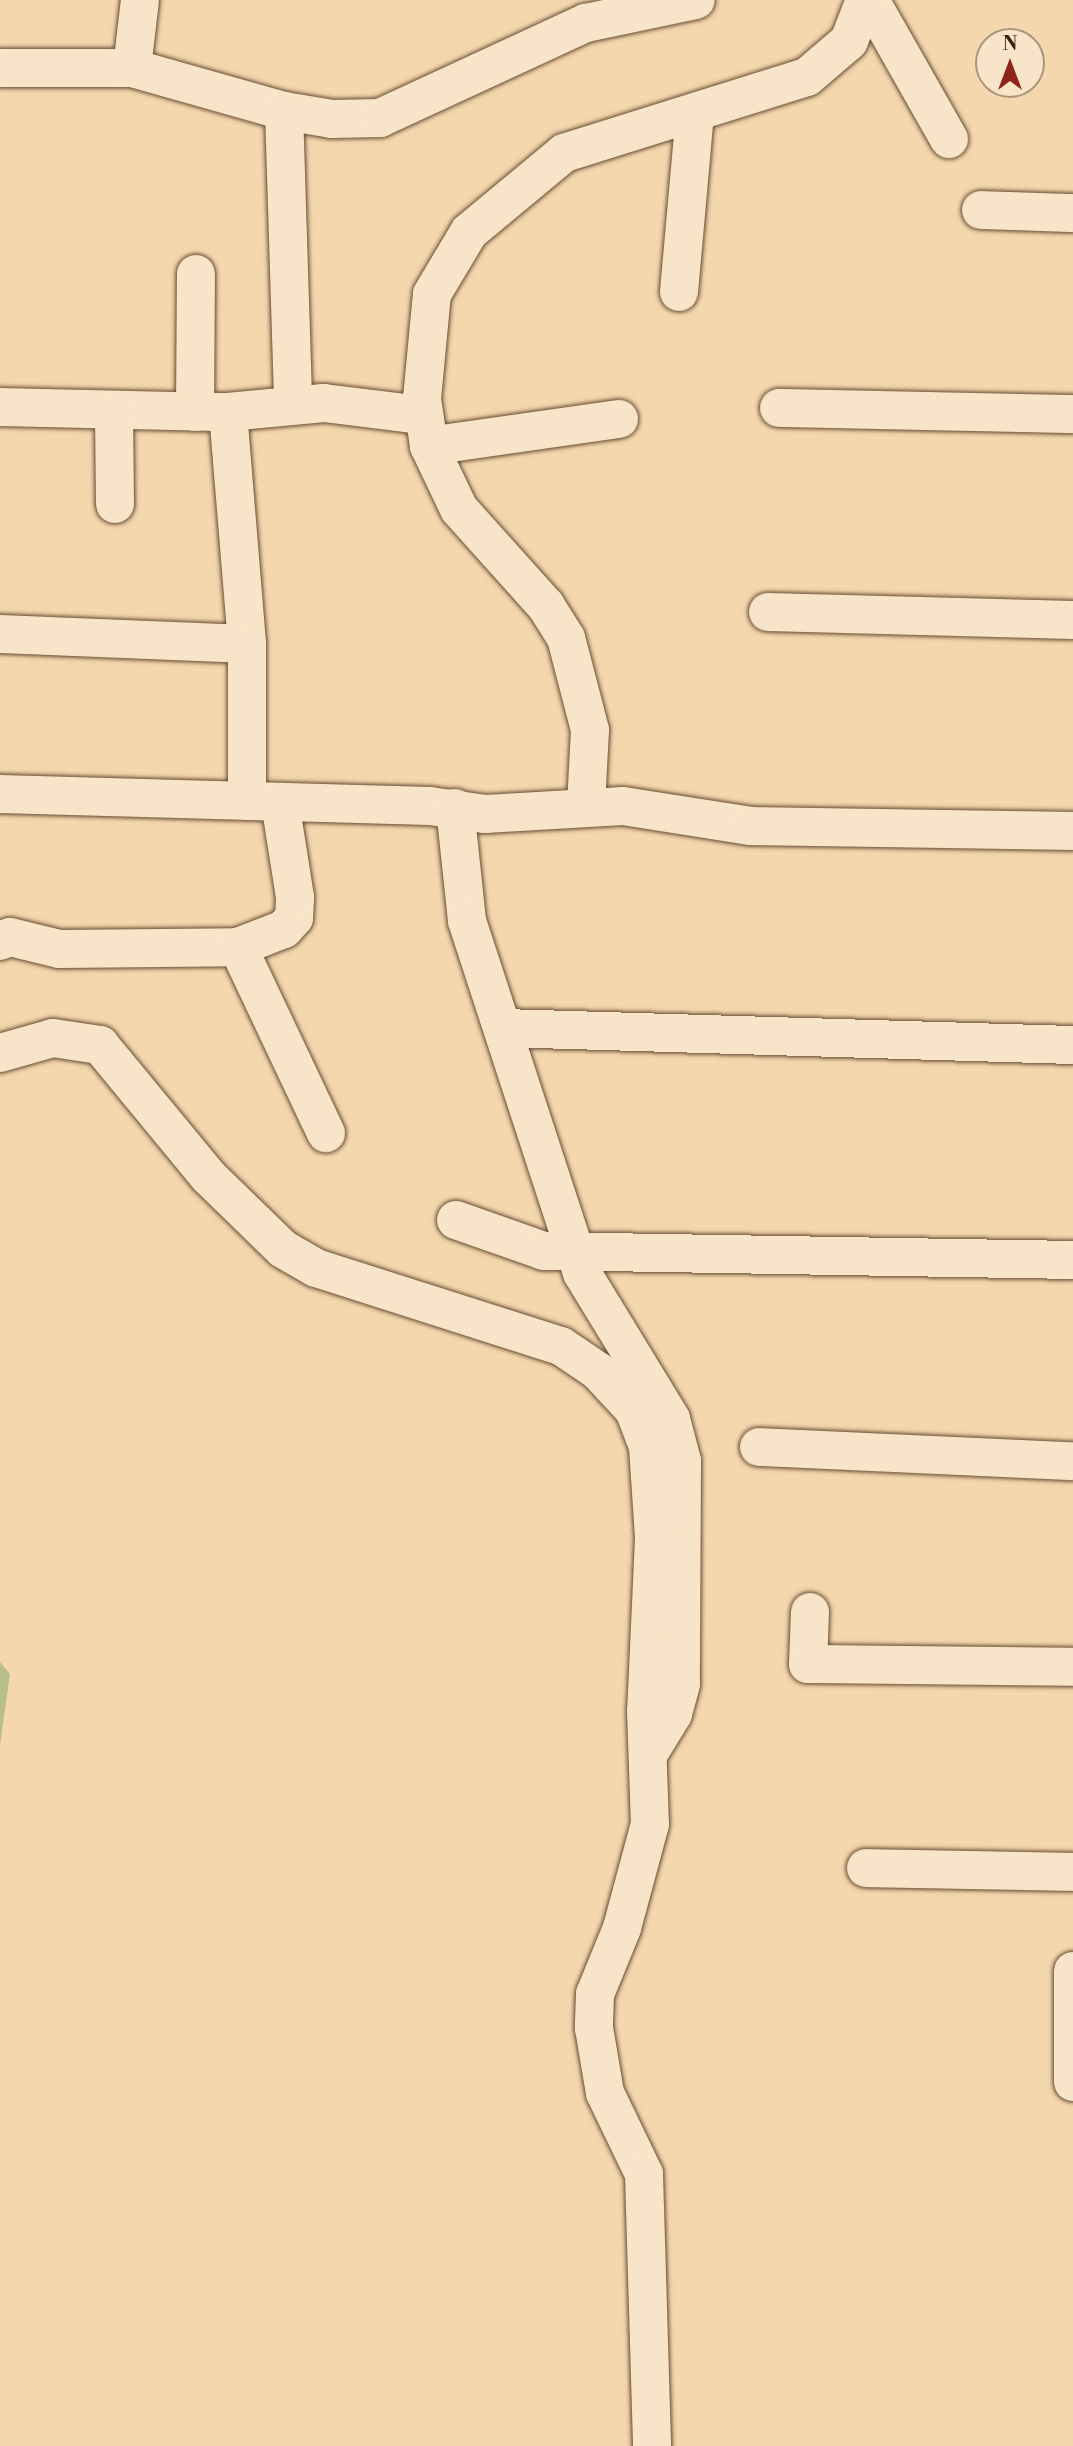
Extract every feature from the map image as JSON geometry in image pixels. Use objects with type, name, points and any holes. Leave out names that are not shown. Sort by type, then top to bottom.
[{"type":"street","points":[[132,68],[140,0]]},
{"type":"street","points":[[0,68],[132,68],[284,111],[332,120],[380,118],[586,23],[696,0]]},
{"type":"street","points":[[586,806],[590,730],[566,638],[546,606],[459,509],[426,431],[432,294],[469,232],[564,153],[807,77],[849,41],[865,0]]},
{"type":"street","points":[[870,0],[948,139]]},
{"type":"street","points":[[284,111],[293,404]]},
{"type":"street","points":[[679,292],[695,113]]},
{"type":"street","points":[[981,210],[1073,213]]},
{"type":"street","points":[[0,941],[10,937],[60,948],[238,947],[284,929],[294,918],[263,802],[247,644],[211,412],[196,274]]},
{"type":"street","points":[[0,407],[211,412],[293,404],[426,431],[619,419]]},
{"type":"street","points":[[779,408],[1073,414]]},
{"type":"street","points":[[114,410],[115,504]]},
{"type":"street","points":[[768,612],[1073,620]]},
{"type":"street","points":[[0,634],[247,644]]},
{"type":"street","points":[[0,794],[455,808],[524,814],[586,806],[685,812],[751,827],[1073,831]]},
{"type":"street","points":[[455,808],[461,890],[582,1273],[671,1419],[682,1461],[681,1684],[673,1714],[649,1753]]},
{"type":"street","points":[[238,947],[326,1133]]},
{"type":"street","points":[[503,1028],[1073,1045]]},
{"type":"street","points":[[0,1053],[53,1038],[100,1045],[209,1177],[283,1249],[316,1268],[561,1346],[598,1371],[634,1410],[648,1447],[654,1538],[648,1847],[595,1994],[594,2028],[605,2093],[644,2174],[652,2446]]},
{"type":"street","points":[[456,1220],[544,1251],[575,1248],[1073,1260]]},
{"type":"street","points":[[759,1447],[1073,1461]]},
{"type":"street","points":[[810,1612],[808,1664],[1073,1667]]},
{"type":"street","points":[[866,1868],[1073,1872]]},
{"type":"street","points":[[1073,1991],[1073,2081]]},
{"type":"green space","points":[[0,1662],[10,1674],[0,1745]]}]
